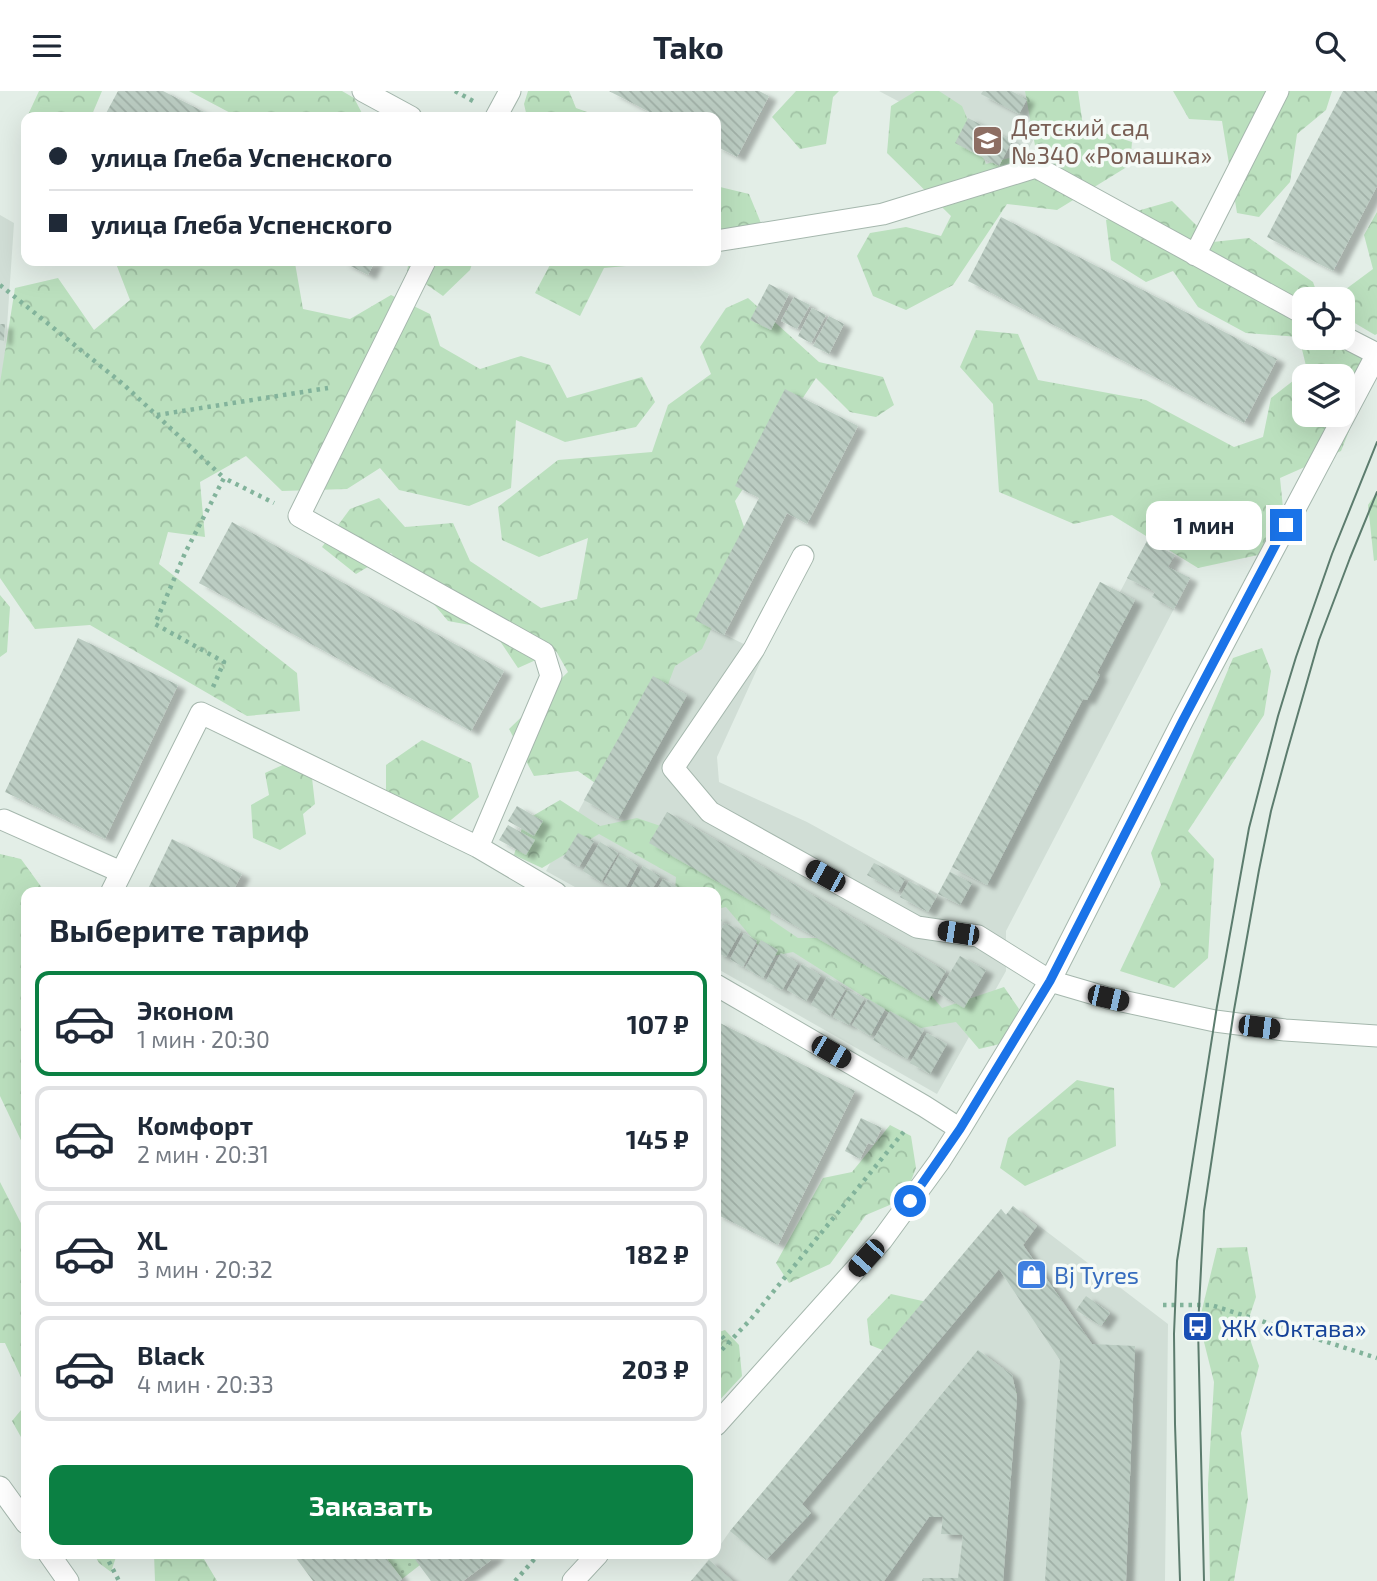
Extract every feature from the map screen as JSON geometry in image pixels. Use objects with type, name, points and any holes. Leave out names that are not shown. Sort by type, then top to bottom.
[{"type":"street","points":[[363,91],[402,112]]},
{"type":"street","points":[[501,112],[510,91]]},
{"type":"street","points":[[1195,255],[1278,91]]},
{"type":"street","points":[[721,240],[883,214],[1036,167],[1292,308]]},
{"type":"street","points":[[423,266],[299,516],[544,653],[551,676],[478,847]]},
{"type":"street","points":[[721,1419],[882,1240],[939,1163],[1050,981],[1190,708],[1377,354],[1355,343]]},
{"type":"street","points":[[803,556],[754,649],[673,768],[710,812],[917,927],[978,936],[1050,981],[1108,998],[1215,1021],[1285,1030],[1377,1036]]},
{"type":"street","points":[[114,887],[201,713],[478,847],[546,887]]},
{"type":"street","points":[[4,820],[121,873]]},
{"type":"street","points":[[721,988],[960,1129]]},
{"type":"street","points":[[0,1487],[21,1516]]},
{"type":"street","points":[[53,1559],[68,1581]]},
{"type":"street","points":[[573,1581],[593,1559]]},
{"type":"path","points":[[0,285],[123,384],[224,478],[299,516]]},
{"type":"path","points":[[156,415],[365,382]]},
{"type":"path","points":[[201,713],[224,662],[155,624],[185,553],[224,478]]},
{"type":"path","points":[[721,1350],[760,1308],[924,1106]]},
{"type":"path","points":[[1163,1305],[1211,1305],[1377,1358]]},
{"type":"path","points":[[721,1335],[728,1342]]},
{"type":"path","points":[[108,1559],[119,1581]]},
{"type":"path","points":[[515,1581],[535,1559]]},
{"type":"shaded area","name":"Детский сад №340 «Ромашка»","points":[[879,91],[1029,91],[1039,130],[1008,185],[938,150],[947,127]]},
{"type":"shaded area","points":[[0,215],[14,223],[0,430]]},
{"type":"shaded area","points":[[1147,541],[1175,555],[1169,567],[1190,578],[1006,931],[1006,971],[937,1094],[721,971],[721,887],[575,887],[546,871],[633,711],[695,620],[764,654],[717,757],[719,782],[807,822],[938,894],[1100,582],[1120,592]]},
{"type":"shaded area","points":[[1013,1206],[1168,1324],[1165,1581],[691,1581],[709,1559],[721,1559],[721,1544],[730,1531],[1001,1209],[1006,1215]]},
{"type":"green space","points":[[39,91],[102,91],[93,112],[29,112]]},
{"type":"green space","points":[[189,91],[342,91],[354,98],[361,112],[229,112]]},
{"type":"green space","points":[[528,91],[569,91],[576,108],[587,112],[526,112],[524,104]]},
{"type":"green space","points":[[796,91],[839,91],[833,97],[826,144],[800,149],[772,117]]},
{"type":"green space","points":[[916,91],[939,91],[962,106],[986,164],[1036,151],[1025,91],[1078,91],[1083,126],[1132,142],[1130,165],[1057,210],[1007,204],[953,285],[906,310],[873,296],[857,256],[870,233],[906,227],[941,236],[951,216],[887,153],[891,106]]},
{"type":"green space","points":[[1173,91],[1332,91],[1326,110],[1297,134],[1290,182],[1259,217],[1237,213],[1222,121],[1189,119]]},
{"type":"green space","points":[[721,187],[749,194],[765,233],[753,246],[721,239]]},
{"type":"green space","points":[[1172,201],[1213,242],[1249,238],[1313,282],[1315,287],[1292,287],[1292,336],[1246,333],[1198,307],[1173,271],[1146,282],[1111,260],[1106,220]]},
{"type":"green space","points":[[1377,212],[1375,335],[1355,323],[1355,287],[1349,287],[1373,269],[1364,235]]},
{"type":"green space","points":[[117,266],[296,266],[303,309],[350,319],[391,295],[430,314],[440,346],[480,369],[521,356],[550,365],[567,398],[642,377],[655,402],[636,427],[565,442],[516,420],[511,488],[469,506],[399,490],[380,468],[347,489],[282,491],[246,456],[200,482],[205,537],[168,532],[159,564],[297,673],[300,711],[247,716],[90,625],[35,629],[0,578],[0,383],[15,288],[58,278],[94,330],[130,300]]},
{"type":"green space","points":[[408,266],[471,266],[443,296],[407,271]]},
{"type":"green space","points":[[549,266],[626,266],[604,268],[580,316],[535,293]]},
{"type":"green space","points":[[748,298],[819,362],[883,377],[894,405],[876,417],[850,412],[816,378],[735,501],[750,544],[702,649],[675,666],[634,775],[605,790],[578,771],[534,776],[509,729],[568,672],[556,651],[518,668],[492,629],[448,621],[391,553],[356,574],[322,547],[350,509],[379,498],[405,527],[453,523],[470,561],[541,608],[577,599],[588,538],[539,557],[502,540],[498,507],[558,460],[652,452],[668,405],[711,374],[700,347],[726,308]]},
{"type":"green space","points":[[976,330],[1018,334],[1038,380],[1146,400],[1234,447],[1263,437],[1271,398],[1292,382],[1292,427],[1351,427],[1341,451],[1280,478],[1284,518],[1258,555],[1198,568],[1112,515],[1074,524],[999,492],[993,404],[960,367]]},
{"type":"green space","points":[[1302,350],[1352,350],[1364,358],[1364,394],[1355,416],[1355,364],[1306,364]]},
{"type":"green space","points":[[1377,492],[1377,560],[1374,561],[1368,505]]},
{"type":"green space","points":[[0,595],[10,607],[7,652],[0,657]]},
{"type":"green space","points":[[1262,648],[1271,671],[1264,715],[1188,831],[1214,859],[1208,958],[1174,988],[1120,971],[1161,885],[1151,853],[1233,658]]},
{"type":"green space","points":[[422,740],[471,763],[479,797],[446,824],[386,808],[386,765]]},
{"type":"green space","points":[[287,763],[312,778],[315,804],[303,814],[306,834],[280,850],[253,838],[251,805],[269,795],[265,773]]},
{"type":"green space","points":[[560,800],[600,826],[637,818],[693,837],[774,881],[770,919],[798,938],[837,938],[918,980],[942,1008],[1004,987],[1019,1009],[1004,1043],[979,1049],[956,1022],[915,1029],[793,952],[768,957],[726,907],[721,908],[721,887],[675,887],[676,877],[599,834],[542,868],[514,855],[524,821]]},
{"type":"green space","points":[[0,854],[21,859],[41,887],[21,887],[21,1140],[0,1096]]},
{"type":"green space","points":[[1077,1080],[1114,1088],[1116,1146],[1025,1186],[1000,1168],[1008,1138]]},
{"type":"green space","points":[[890,1125],[911,1136],[916,1168],[904,1199],[866,1215],[830,1264],[789,1283],[776,1263],[823,1178],[852,1172]]},
{"type":"green space","points":[[0,1182],[21,1223],[21,1377],[5,1343],[0,1343]]},
{"type":"green space","points":[[1247,1247],[1256,1297],[1246,1327],[1259,1366],[1241,1433],[1248,1499],[1234,1581],[1210,1581],[1208,1484],[1214,1382],[1199,1322],[1217,1248]]},
{"type":"green space","points":[[891,1294],[927,1302],[900,1357],[870,1345],[867,1319]]},
{"type":"green space","points":[[725,1330],[739,1345],[742,1376],[721,1399],[721,1331]]},
{"type":"green space","points":[[21,1410],[21,1437],[12,1421]]},
{"type":"green space","points":[[97,1559],[115,1559],[111,1572]]},
{"type":"green space","points":[[154,1559],[204,1559],[217,1581],[155,1581]]},
{"type":"green space","points":[[387,1559],[415,1559],[420,1565],[402,1579]]},
{"type":"building","points":[[118,91],[163,91],[204,112],[107,112]]},
{"type":"building","points":[[609,91],[759,91],[769,96],[737,157],[721,149],[721,112],[649,112]]},
{"type":"building","points":[[983,91],[1011,91],[1027,99],[1019,114],[981,94]]},
{"type":"building","points":[[1343,91],[1377,91],[1377,186],[1333,271],[1267,237]]},
{"type":"building","points":[[968,118],[1012,141],[999,166],[955,143]]},
{"type":"building","points":[[1001,217],[1277,359],[1244,423],[968,281]]},
{"type":"building","points":[[351,266],[372,266],[368,275]]},
{"type":"building","points":[[769,284],[789,294],[771,330],[750,320]]},
{"type":"building","points":[[794,297],[810,305],[797,329],[781,321]]},
{"type":"building","points":[[812,308],[826,315],[811,343],[798,336]]},
{"type":"building","points":[[829,316],[844,324],[829,354],[813,346]]},
{"type":"building","points":[[0,324],[5,324],[4,341],[0,340]]},
{"type":"building","points":[[785,389],[858,426],[807,524],[787,513],[724,635],[695,620],[759,498],[735,486]]},
{"type":"building","points":[[232,522],[504,671],[471,731],[199,583]]},
{"type":"building","points":[[1147,541],[1175,555],[1168,567],[1190,578],[1174,609],[1152,597],[1155,592],[1127,578]]},
{"type":"building","points":[[1100,582],[1135,600],[1097,673],[1100,675],[1087,700],[1083,699],[987,885],[952,867]]},
{"type":"building","points":[[78,638],[178,685],[105,839],[5,792]]},
{"type":"building","points":[[653,676],[687,695],[618,819],[584,800]]},
{"type":"building","points":[[517,806],[543,821],[534,836],[508,821]]},
{"type":"building","points":[[667,812],[946,971],[928,1001],[649,843]]},
{"type":"building","points":[[508,825],[535,840],[526,855],[499,840]]},
{"type":"building","points":[[578,833],[594,841],[579,867],[563,858]]},
{"type":"building","points":[[172,839],[242,874],[235,887],[149,887]]},
{"type":"building","points":[[600,842],[618,853],[601,882],[583,871]]},
{"type":"building","points":[[620,854],[638,865],[626,887],[613,887],[604,882]]},
{"type":"building","points":[[874,863],[905,879],[898,892],[867,875]]},
{"type":"building","points":[[643,866],[660,876],[654,887],[631,887]]},
{"type":"building","points":[[950,872],[972,883],[960,905],[938,894]]},
{"type":"building","points":[[663,879],[677,887],[658,887]]},
{"type":"building","points":[[909,881],[937,896],[928,912],[900,897]]},
{"type":"building","points":[[725,923],[741,931],[726,957],[721,954],[721,931]]},
{"type":"building","points":[[744,933],[757,941],[743,967],[730,959]]},
{"type":"building","points":[[761,940],[778,950],[763,978],[745,968]]},
{"type":"building","points":[[781,953],[798,963],[782,990],[766,981]]},
{"type":"building","points":[[960,956],[986,970],[964,1008],[938,993]]},
{"type":"building","points":[[802,964],[821,975],[806,1001],[787,990]]},
{"type":"building","points":[[827,977],[846,988],[830,1016],[811,1005]]},
{"type":"building","points":[[848,990],[864,999],[849,1025],[833,1017]]},
{"type":"building","points":[[868,999],[885,1009],[870,1036],[852,1025]]},
{"type":"building","points":[[890,1011],[924,1030],[907,1059],[873,1040]]},
{"type":"building","points":[[721,1024],[855,1091],[778,1245],[721,1216]]},
{"type":"building","points":[[927,1033],[947,1044],[930,1074],[910,1063]]},
{"type":"building","points":[[861,1118],[882,1128],[873,1145],[868,1143],[860,1159],[845,1151]]},
{"type":"building","points":[[1013,1206],[1037,1226],[1023,1245],[1092,1344],[1135,1346],[1126,1581],[1045,1581],[1060,1360],[999,1269],[802,1504],[811,1513],[766,1560],[730,1531],[1001,1209],[1006,1215]]},
{"type":"building","points":[[1086,1296],[1110,1313],[1101,1326],[1076,1310]]},
{"type":"building","points":[[978,1350],[1012,1375],[1017,1397],[1003,1581],[922,1581],[923,1578],[958,1578],[963,1535],[941,1534],[943,1517],[929,1517],[884,1581],[788,1581]]},
{"type":"building","points":[[297,1559],[387,1559],[402,1579],[399,1581],[313,1581]]},
{"type":"building","points":[[415,1559],[492,1559],[463,1581],[431,1581]]},
{"type":"building","points":[[709,1560],[733,1581],[691,1581]]},
{"type":"tram line","points":[[1180,1581],[1174,1334],[1177,1261],[1217,1006],[1249,828],[1278,716],[1332,554],[1377,442]]},
{"type":"tram line","points":[[1204,1581],[1198,1327],[1204,1211],[1234,1010],[1271,811],[1287,752],[1319,640],[1377,492]]},
{"type":"place","name":"Детский сад №340 «Ромашка»","points":[[988,140]]},
{"type":"place","name":"Bj Tyres","points":[[1031,1274]]},
{"type":"place","name":"ЖК «Октава»","points":[[1198,1327]]},
{"type":"route","points":[[910,1201],[939,1163],[1050,981],[1286,525]]}]
